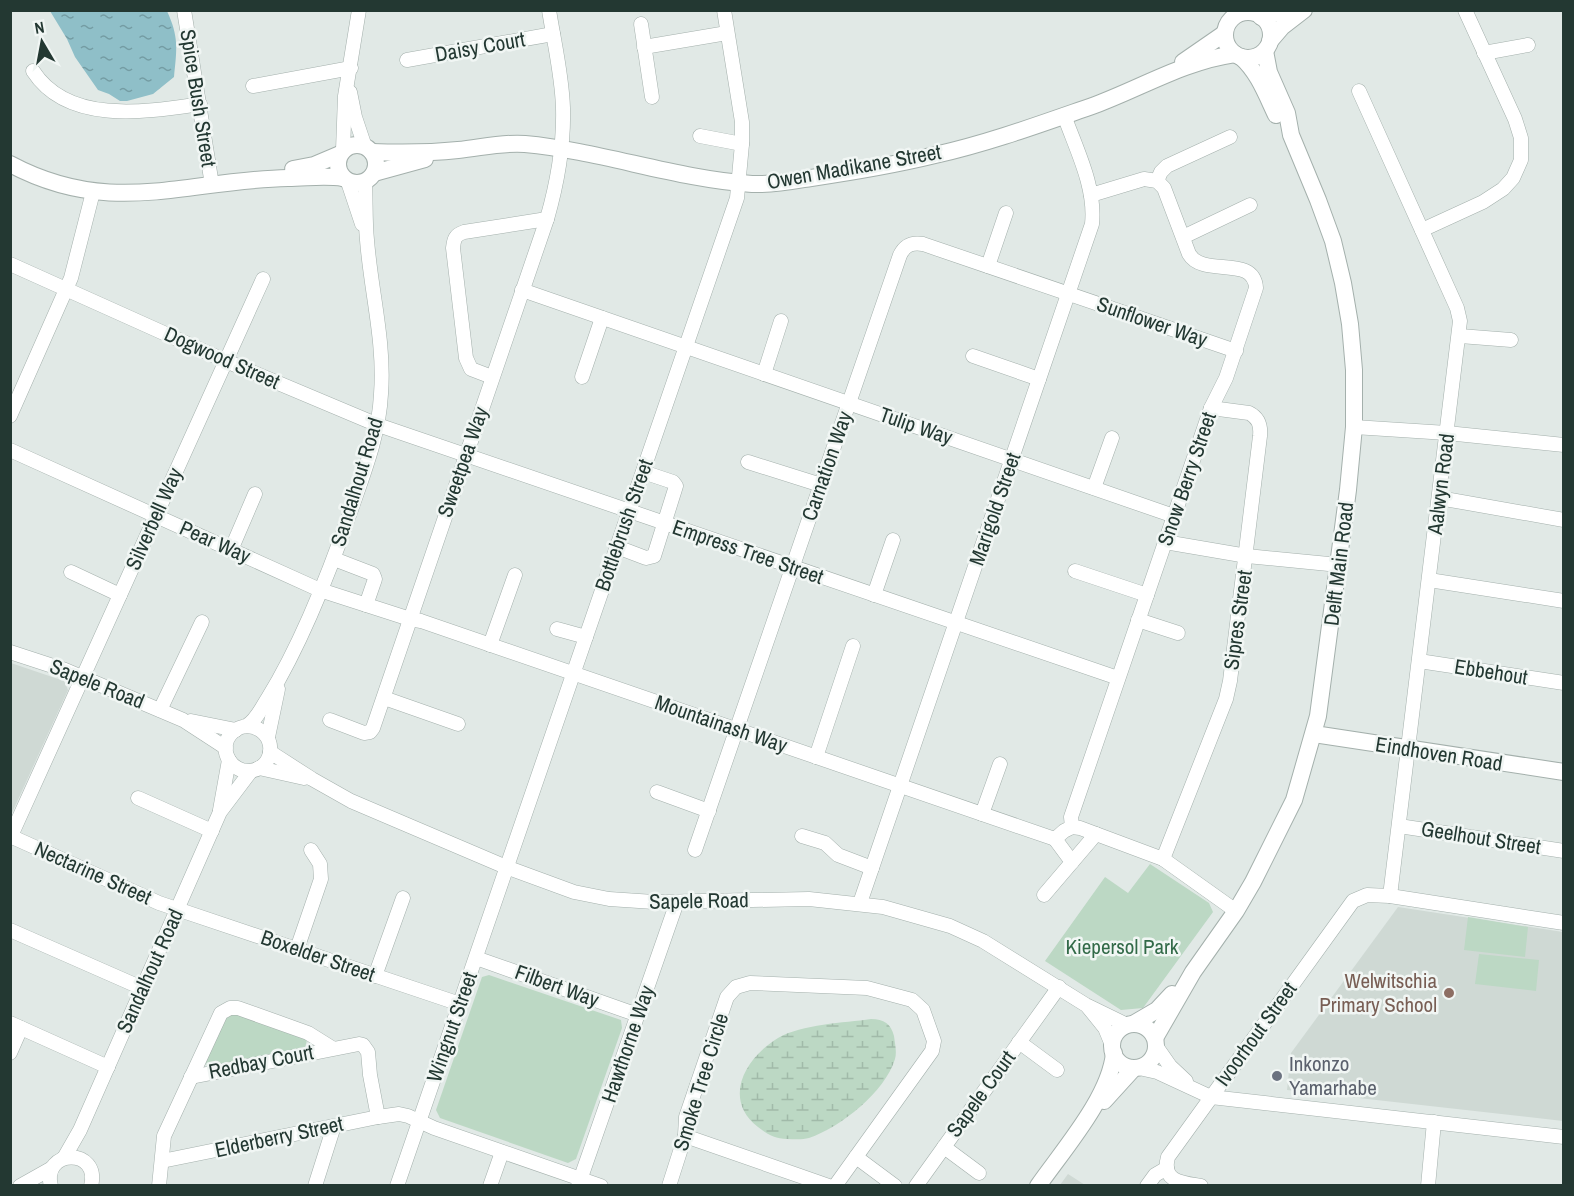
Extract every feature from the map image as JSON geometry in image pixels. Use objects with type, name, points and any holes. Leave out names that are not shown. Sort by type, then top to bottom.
[{"type":"street","name":"Spice Bush Street","points":[[184,10],[213,185]]},
{"type":"street","points":[[348,84],[355,117],[376,162],[357,179],[337,164],[341,152],[344,104],[359,10]]},
{"type":"street","name":"Sweetpea Way","points":[[330,720],[364,733],[370,732],[373,728],[547,219],[560,148],[563,106],[549,10]]},
{"type":"street","name":"Bottlebrush Street","points":[[506,867],[737,198],[742,144],[741,106],[724,10]]},
{"type":"street","points":[[1290,10],[1238,14],[1226,23],[1229,48],[1238,55],[1254,57],[1267,46],[1282,27],[1304,10]]},
{"type":"street","points":[[1422,230],[1484,202],[1503,189],[1518,169],[1522,149],[1519,129],[1465,10]]},
{"type":"street","points":[[1255,14],[1269,27],[1267,46]]},
{"type":"street","name":"Owen Madikane Street","points":[[1168,73],[1226,23]]},
{"type":"street","points":[[640,24],[652,97]]},
{"type":"street","points":[[644,47],[727,33]]},
{"type":"street","name":"Daisy Court","points":[[407,60],[553,34]]},
{"type":"street","points":[[1484,53],[1528,45]]},
{"type":"street","name":"Delft Main Road","points":[[1156,1042],[1193,972],[1236,911],[1270,850],[1294,800],[1314,734],[1324,682],[1339,565],[1354,427],[1354,370],[1350,324],[1343,283],[1332,241],[1291,135],[1287,113],[1269,72],[1267,46]]},
{"type":"street","name":"Delft Main Road","points":[[1238,55],[1249,64],[1258,77],[1277,117],[1291,135]]},
{"type":"street","name":"Owen Madikane Street","points":[[369,149],[399,153],[510,144],[560,148],[679,173],[754,184],[812,178],[937,155],[1115,98],[1168,73],[1220,56],[1238,55]]},
{"type":"street","points":[[253,86],[351,68]]},
{"type":"street","points":[[33,71],[46,88],[58,96],[102,110],[132,112],[200,104]]},
{"type":"street","name":"Aalwyn Road","points":[[1359,92],[1457,308],[1460,321],[1460,336],[1390,896]]},
{"type":"street","name":"Marigold Street","points":[[860,903],[1092,224],[1091,195],[1064,115]]},
{"type":"street","points":[[700,136],[742,144]]},
{"type":"street","points":[[1091,195],[1144,179],[1157,181],[1167,166],[1230,136]]},
{"type":"street","points":[[341,152],[352,145],[369,149]]},
{"type":"street","name":"Owen Madikane Street","points":[[10,164],[63,186],[117,194],[147,193],[273,177],[328,176],[357,179],[458,150]]},
{"type":"street","name":"Owen Madikane Street","points":[[273,177],[284,171],[314,165],[341,152]]},
{"type":"street","name":"Sandalhout Road","points":[[241,728],[259,714],[281,678],[334,559],[378,425],[382,392],[381,352],[357,179]]},
{"type":"street","name":"Snow Berry Street","points":[[1072,827],[1071,817],[1118,678],[1211,408],[1226,378],[1255,293],[1256,283],[1247,271],[1198,263],[1191,257],[1164,188],[1157,181]]},
{"type":"street","points":[[10,416],[67,290],[93,192]]},
{"type":"street","points":[[1183,237],[1250,205]]},
{"type":"street","points":[[987,266],[1006,213]]},
{"type":"street","points":[[492,377],[475,371],[466,358],[453,248],[454,239],[458,234],[464,232],[547,219]]},
{"type":"street","name":"Carnation Way","points":[[695,850],[903,250],[912,244],[923,244],[1068,294]]},
{"type":"street","name":"Dogwood Street","points":[[10,264],[226,361],[378,425]]},
{"type":"street","name":"Silverbell Way","points":[[11,837],[263,279]]},
{"type":"street","name":"Tulip Way","points":[[522,290],[1174,516]]},
{"type":"street","name":"Sunflower Way","points":[[1068,294],[1236,351]]},
{"type":"street","points":[[582,377],[602,318]]},
{"type":"street","points":[[764,374],[781,321]]},
{"type":"street","points":[[1460,336],[1511,340]]},
{"type":"street","points":[[973,356],[1040,379]]},
{"type":"street","name":"Sipres Street","points":[[1163,860],[1226,699],[1233,666],[1260,436],[1260,424],[1249,413],[1211,408]]},
{"type":"street","name":"Empress Tree Street","points":[[378,425],[1118,678]]},
{"type":"street","points":[[1354,427],[1563,445]]},
{"type":"street","points":[[1094,488],[1112,438]]},
{"type":"street","name":"Pear Way","points":[[10,450],[320,590]]},
{"type":"street","points":[[748,462],[821,485]]},
{"type":"street","points":[[617,547],[646,558],[654,556],[676,488],[675,484],[643,472]]},
{"type":"street","points":[[231,550],[255,494]]},
{"type":"street","points":[[1439,498],[1563,520]]},
{"type":"street","points":[[874,595],[893,540]]},
{"type":"street","points":[[1165,542],[1247,556],[1339,565]]},
{"type":"street","points":[[334,559],[373,574],[375,579],[366,605]]},
{"type":"street","points":[[1075,571],[1147,595]]},
{"type":"street","points":[[71,572],[120,595]]},
{"type":"street","points":[[490,645],[515,575]]},
{"type":"street","points":[[1429,580],[1563,601]]},
{"type":"street","name":"Mountainash Way","points":[[320,590],[421,621],[1055,839]]},
{"type":"street","points":[[1138,620],[1178,633]]},
{"type":"street","points":[[160,710],[202,622]]},
{"type":"street","points":[[557,629],[586,637]]},
{"type":"street","points":[[816,757],[853,645]]},
{"type":"street","name":"Sapele Road","points":[[10,652],[83,678],[183,720],[227,754]]},
{"type":"street","name":"Ebbehout","points":[[1419,661],[1563,683]]},
{"type":"street","name":"Sandalhout Road","points":[[268,737],[281,678]]},
{"type":"street","points":[[384,698],[458,724]]},
{"type":"street","name":"Sapele Road","points":[[183,720],[241,728]]},
{"type":"street","points":[[256,727],[268,737],[270,752],[266,761],[255,769],[238,768],[227,754],[228,738],[241,728],[256,727]]},
{"type":"street","name":"Eindhoven Road","points":[[1314,734],[1563,772]]},
{"type":"street","name":"Sapele Road","points":[[270,752],[351,801],[561,888],[586,895],[631,902],[809,899],[860,903],[928,918],[967,933],[1008,955],[1086,1005],[1130,1025]]},
{"type":"street","name":"Sandalhout Road","points":[[64,1158],[80,1130],[220,812],[227,754]]},
{"type":"street","points":[[982,814],[1000,764]]},
{"type":"street","name":"Sandalhout Road","points":[[220,812],[255,769]]},
{"type":"street","name":"Sapele Road","points":[[255,769],[312,779]]},
{"type":"street","points":[[657,792],[708,811]]},
{"type":"street","points":[[138,798],[212,831]]},
{"type":"street","name":"Geelhout Street","points":[[1399,826],[1563,851]]},
{"type":"street","points":[[1072,862],[1055,839],[1072,827],[1163,860],[1236,911]]},
{"type":"street","points":[[1044,895],[1096,834]]},
{"type":"street","points":[[802,836],[825,843],[838,855],[872,868]]},
{"type":"street","name":"Nectarine Street","points":[[11,837],[159,903],[177,908]]},
{"type":"street","points":[[297,950],[321,879],[320,864],[311,850]]},
{"type":"street","name":"Wingnut Street","points":[[397,1185],[506,867]]},
{"type":"street","name":"Ivoorhout Street","points":[[1147,1185],[1155,1175],[1168,1171],[1168,1157],[1350,904],[1357,898],[1367,895],[1390,896],[1563,923]]},
{"type":"street","points":[[375,976],[403,898]]},
{"type":"street","name":"Hawthorne Way","points":[[580,1182],[677,902]]},
{"type":"street","name":"Boxelder Street","points":[[177,908],[460,1004]]},
{"type":"street","points":[[10,930],[142,988]]},
{"type":"street","name":"Filbert Way","points":[[476,957],[638,1015]]},
{"type":"street","name":"Delft Main Road","points":[[1130,1025],[1157,1010],[1193,972]]},
{"type":"street","name":"Smoke Tree Circle","points":[[669,1185],[686,1136],[685,1121],[689,1107],[727,997],[736,987],[760,983],[867,988],[916,1003],[923,1010],[933,1035],[934,1046],[835,1185]]},
{"type":"street","name":"Sapele Court","points":[[916,1185],[1059,987]]},
{"type":"street","name":"Sapele Road","points":[[1086,1005],[1105,1028],[1113,1049]]},
{"type":"street","name":"Redbay Court","points":[[162,1161],[164,1136],[221,1013],[230,1008],[238,1008],[308,1033],[332,1048]]},
{"type":"street","points":[[1038,1185],[1080,1128],[1108,1078],[1117,1033],[1130,1025],[1146,1028],[1170,1066],[1190,1086]]},
{"type":"street","points":[[10,1053],[16,1026],[108,1067]]},
{"type":"street","name":"Sapele Court","points":[[1019,1042],[1057,1070]]},
{"type":"street","points":[[1080,1128],[1137,1068],[1150,1062],[1156,1042]]},
{"type":"street","name":"Redbay Court","points":[[191,1077],[332,1048],[363,1045],[367,1048],[378,1117]]},
{"type":"street","points":[[1113,1049],[1121,1064],[1150,1069],[1211,1097],[1563,1137]]},
{"type":"street","name":"Elderberry Street","points":[[162,1161],[378,1117],[403,1114],[434,1128],[580,1182],[601,1185]]},
{"type":"street","points":[[1428,1185],[1434,1122]]},
{"type":"street","points":[[315,1185],[334,1126]]},
{"type":"street","points":[[80,1130],[86,1163]]},
{"type":"street","points":[[686,1136],[829,1185]]},
{"type":"street","name":"Sapele Court","points":[[944,1147],[979,1173]]},
{"type":"street","points":[[490,1185],[502,1152]]},
{"type":"street","points":[[855,1157],[896,1185]]},
{"type":"street","points":[[20,1185],[52,1168],[64,1158],[80,1158],[91,1170],[93,1179],[91,1185]]},
{"type":"street","points":[[159,1185],[162,1161]]},
{"type":"street","points":[[51,1185],[52,1168]]},
{"type":"street","points":[[1168,1171],[1172,1178],[1182,1183],[1202,1185]]},
{"type":"shaded area","points":[[11,663],[64,681],[68,690],[11,815]]},
{"type":"shaded area","name":"Welwitschia Primary School","points":[[1398,907],[1563,932],[1563,1121],[1287,1090],[1291,1053]]},
{"type":"shaded area","points":[[1068,1174],[1085,1185],[1060,1185]]},
{"type":"green space","name":"Kiepersol Park","points":[[1150,864],[1209,903],[1213,912],[1143,1008],[1121,1010],[1045,961],[1105,877],[1128,893]]},
{"type":"green space","points":[[1468,917],[1528,927],[1525,957],[1464,950]]},
{"type":"green space","points":[[1479,954],[1539,960],[1536,991],[1475,984]]},
{"type":"green space","points":[[489,975],[621,1020],[622,1028],[576,1159],[568,1163],[440,1118],[436,1110],[482,977]]},
{"type":"green space","points":[[232,1012],[307,1040],[305,1048],[208,1067],[204,1062],[222,1018]]},
{"type":"green space","points":[[871,1019],[883,1021],[891,1028],[894,1036],[895,1059],[882,1084],[848,1117],[809,1138],[783,1139],[771,1136],[747,1116],[741,1104],[742,1080],[756,1056],[766,1046],[788,1033],[799,1030]]},
{"type":"water","points":[[50,11],[167,11],[174,28],[176,43],[174,77],[153,94],[127,101],[120,101],[98,90],[75,57]]},
{"type":"place","name":"Welwitschia Primary School","points":[[1449,993]]},
{"type":"place","name":"Inkonzo Yamarhabe","points":[[1277,1076]]}]
